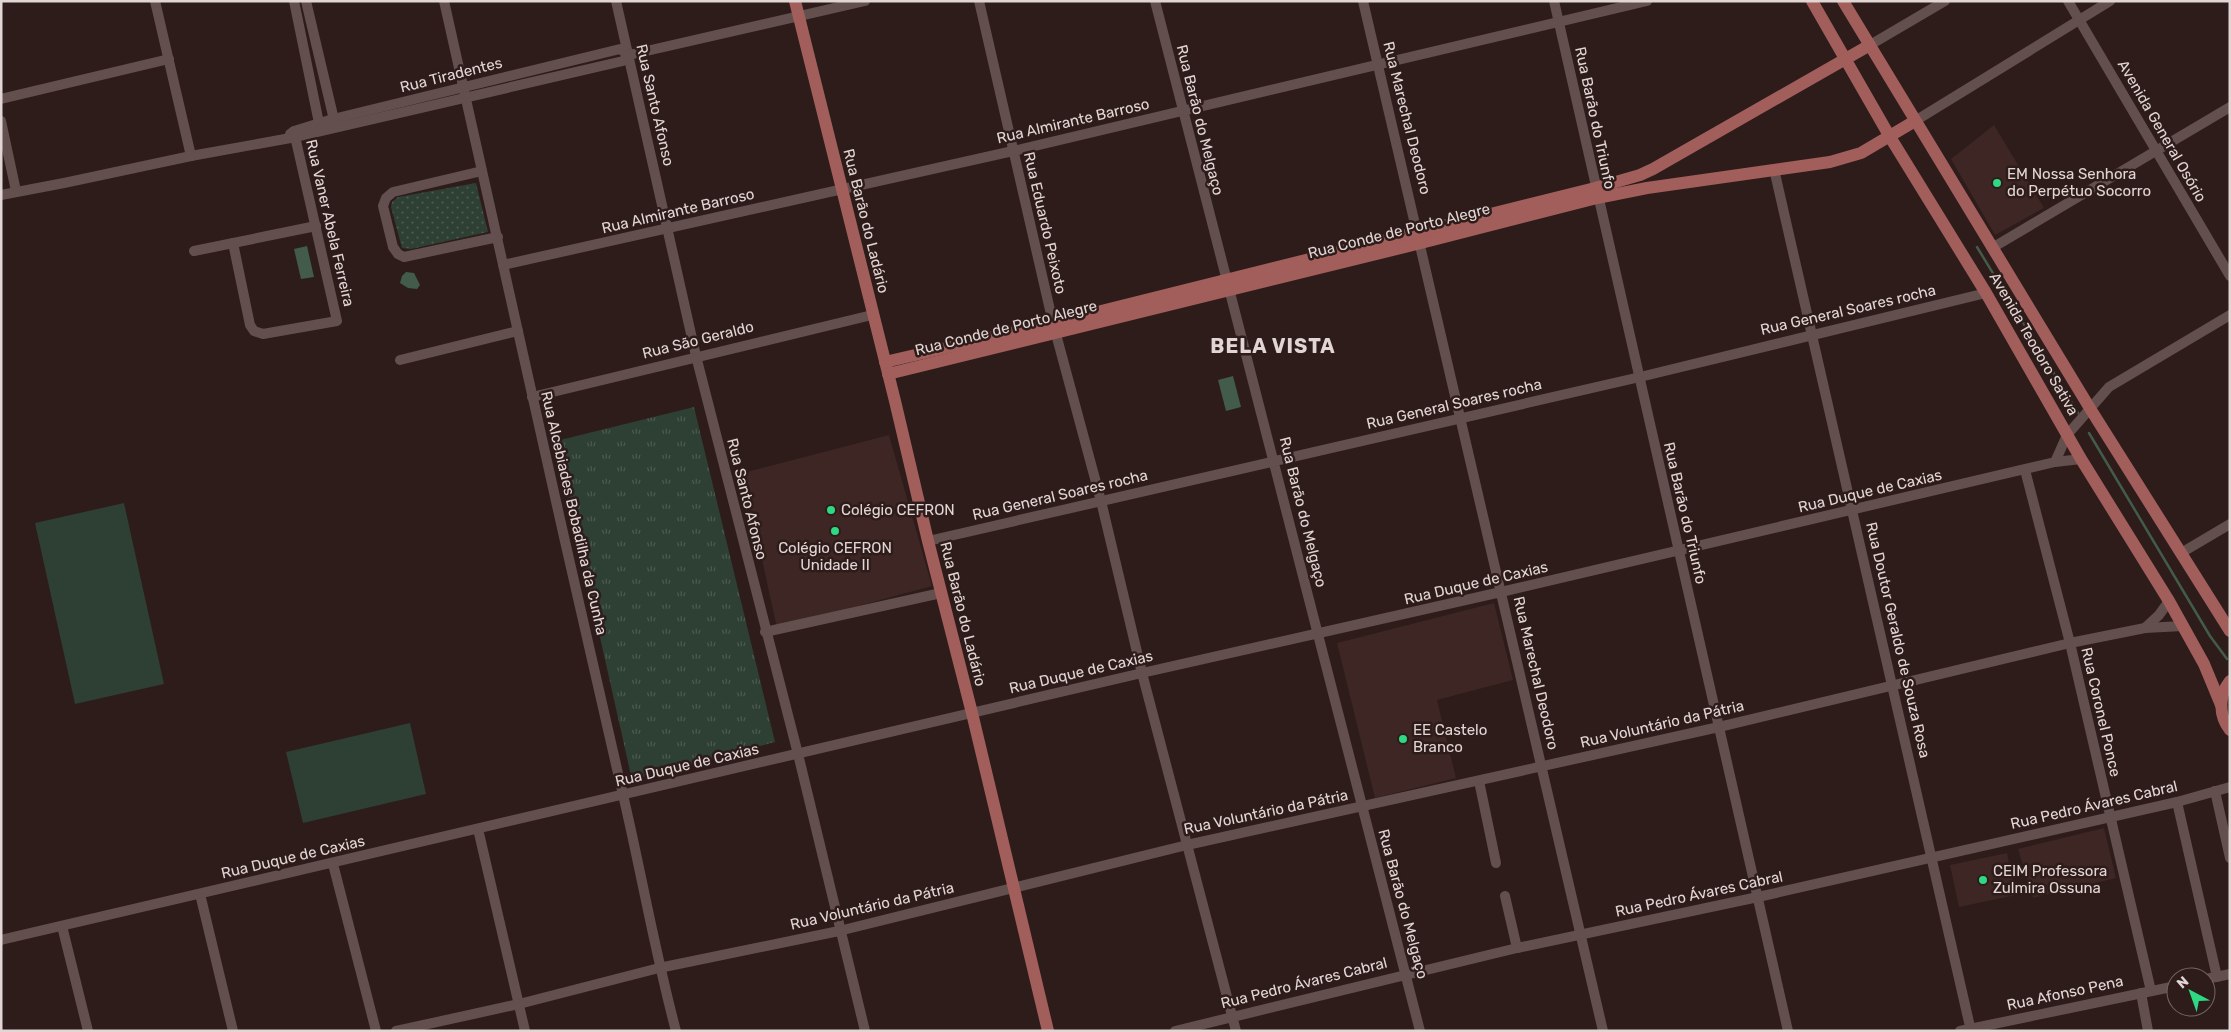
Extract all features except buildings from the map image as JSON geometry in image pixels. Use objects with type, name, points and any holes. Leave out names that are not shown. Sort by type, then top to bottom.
[{"type":"main road","name":"Rua Barão do Ladário","points":[[795,1],[972,713],[1012,888],[1048,1031]]},
{"type":"main road","name":"Avenida Teodoro Sativa","points":[[1812,1],[1890,138],[1986,292],[2081,459],[2183,626],[2204,664],[2221,705],[2222,716],[2230,730]]},
{"type":"main road","name":"Avenida Teodoro Sativa","points":[[1844,1],[1914,121],[2091,410],[2230,631]]},
{"type":"main road","name":"Rua Conde de Porto Alegre","points":[[887,368],[1420,238],[1596,193],[1654,169],[1713,133],[1870,45]]},
{"type":"main road","name":"Rua Conde de Porto Alegre","points":[[1596,193],[1647,188],[1830,162],[1861,153],[1890,138],[1914,121]]},
{"type":"main road","points":[[2221,705],[2223,694],[2230,681]]},
{"type":"street","points":[[155,1],[191,156]]},
{"type":"street","points":[[294,1],[320,127]]},
{"type":"street","points":[[306,1],[334,123]]},
{"type":"street","name":"Rua Alcebiades Bobadilha da Cunha","points":[[444,1],[623,795],[660,968],[676,1031]]},
{"type":"street","name":"Rua Santo Afonso","points":[[616,1],[696,356],[765,632],[798,754],[839,931],[865,1031]]},
{"type":"street","name":"Rua Tiradentes","points":[[334,123],[465,99],[623,61],[628,55],[865,1]]},
{"type":"street","name":"Rua Eduardo Peixoto","points":[[979,1],[1055,328],[1101,501],[1142,673],[1236,1031]]},
{"type":"street","name":"Rua Barão do Melgaço","points":[[1155,1],[1420,1031]]},
{"type":"street","name":"Rua Marechal Deodoro","points":[[1364,1],[1603,1031]]},
{"type":"street","name":"Rua Barão do Triunfo","points":[[1554,1],[1596,193],[1640,377],[1678,552],[1788,1031]]},
{"type":"street","name":"Rua Almirante Barroso","points":[[504,265],[1013,151],[1647,1]]},
{"type":"street","points":[[1870,45],[1945,1]]},
{"type":"street","name":"Avenida General Osório","points":[[2068,1],[2230,276]]},
{"type":"street","points":[[1914,121],[2110,1]]},
{"type":"street","name":"Rua Tiradentes","points":[[1,195],[191,156],[283,140],[295,134],[463,87],[620,49],[628,55]]},
{"type":"street","points":[[1,99],[169,59]]},
{"type":"street","points":[[1992,248],[2230,107]]},
{"type":"street","points":[[1,121],[16,191]]},
{"type":"street","name":"Rua Vaner Abela Ferreira","points":[[233,243],[250,325],[254,331],[263,334],[337,321],[295,134]]},
{"type":"street","name":"Rua Doutor Geraldo de Souza Rosa","points":[[1774,169],[1931,857],[1967,1030]]},
{"type":"street","points":[[482,171],[393,192],[386,198],[383,206],[393,247],[398,254],[404,256],[498,237]]},
{"type":"street","points":[[194,251],[316,226]]},
{"type":"street","name":"Rua General Soares rocha","points":[[928,540],[1640,377],[1986,292]]},
{"type":"street","name":"Rua São Geraldo","points":[[532,397],[872,314]]},
{"type":"street","points":[[2055,462],[2067,435],[2091,410],[2102,393],[2109,387],[2230,315]]},
{"type":"street","points":[[400,360],[518,330]]},
{"type":"street","name":"Rua Duque de Caxias","points":[[1,940],[334,864],[1142,673],[1678,552],[2055,462],[2081,459]]},
{"type":"street","name":"Rua Coronel Ponce","points":[[2025,470],[2070,643],[2109,816],[2146,992],[2148,1031]]},
{"type":"street","points":[[2181,553],[2230,524]]},
{"type":"street","points":[[765,632],[941,593]]},
{"type":"street","points":[[2144,628],[2159,615],[2169,602]]},
{"type":"street","name":"Rua Voluntário da Pátria","points":[[396,1031],[519,1004],[660,968],[839,931],[1187,844],[1719,728],[2070,643],[2144,628],[2183,626]]},
{"type":"street","points":[[1479,781],[1496,863]]},
{"type":"street","name":"Rua Pedro Ávares Cabral","points":[[1175,1031],[1517,948],[1758,897],[2177,802],[2230,787]]},
{"type":"street","points":[[2215,791],[2230,858]]},
{"type":"street","points":[[2177,802],[2217,977],[2230,974]]},
{"type":"street","points":[[478,829],[525,1031]]},
{"type":"street","points":[[334,864],[376,1031]]},
{"type":"street","points":[[200,894],[233,1031]]},
{"type":"street","points":[[1505,896],[1517,948]]},
{"type":"street","points":[[62,926],[88,1031]]},
{"type":"street","name":"Rua Afonso Pena","points":[[1967,1030],[2166,988]]},
{"type":"shaded area","name":"EM Nossa Senhora do Perpétuo Socorro","points":[[1994,125],[2044,208],[1995,235],[1951,159]]},
{"type":"shaded area","points":[[307,246],[314,277],[301,279],[294,249]]},
{"type":"shaded area","points":[[406,272],[414,273],[420,285],[417,289],[408,288],[400,283],[402,276]]},
{"type":"shaded area","points":[[1233,376],[1241,407],[1226,411],[1218,380]]},
{"type":"shaded area","name":"Colégio CEFRON","points":[[889,435],[932,586],[777,628],[743,473]]},
{"type":"shaded area","name":"EE Castelo Branco","points":[[1494,603],[1513,680],[1437,700],[1456,778],[1375,798],[1337,643]]},
{"type":"shaded area","points":[[2104,828],[2116,878],[2033,898],[2018,849]]},
{"type":"shaded area","name":"CEIM Professora Zulmira Ossuna","points":[[2007,853],[2016,895],[1959,907],[1950,865]]},
{"type":"green space","points":[[476,183],[488,232],[411,249],[402,248],[391,207],[392,202],[398,197]]},
{"type":"green space","points":[[694,407],[775,742],[632,780],[556,441]]},
{"type":"green space","points":[[124,503],[164,684],[75,704],[35,523]]},
{"type":"green space","points":[[410,723],[426,794],[303,823],[286,752]]},
{"type":"waterway","points":[[1977,247],[2078,413]]},
{"type":"waterway","points":[[2089,433],[2210,636],[2227,659]]},
{"type":"place","name":"EM Nossa Senhora do Perpétuo Socorro","points":[[1997,183]]},
{"type":"place","name":"Colégio CEFRON","points":[[831,510]]},
{"type":"place","name":"Colégio CEFRON Unidade II","points":[[835,531]]},
{"type":"place","name":"EE Castelo Branco","points":[[1403,739]]},
{"type":"place","name":"CEIM Professora Zulmira Ossuna","points":[[1983,880]]},
{"type":"district","name":"BELA VISTA","points":[[1273,346]]}]
